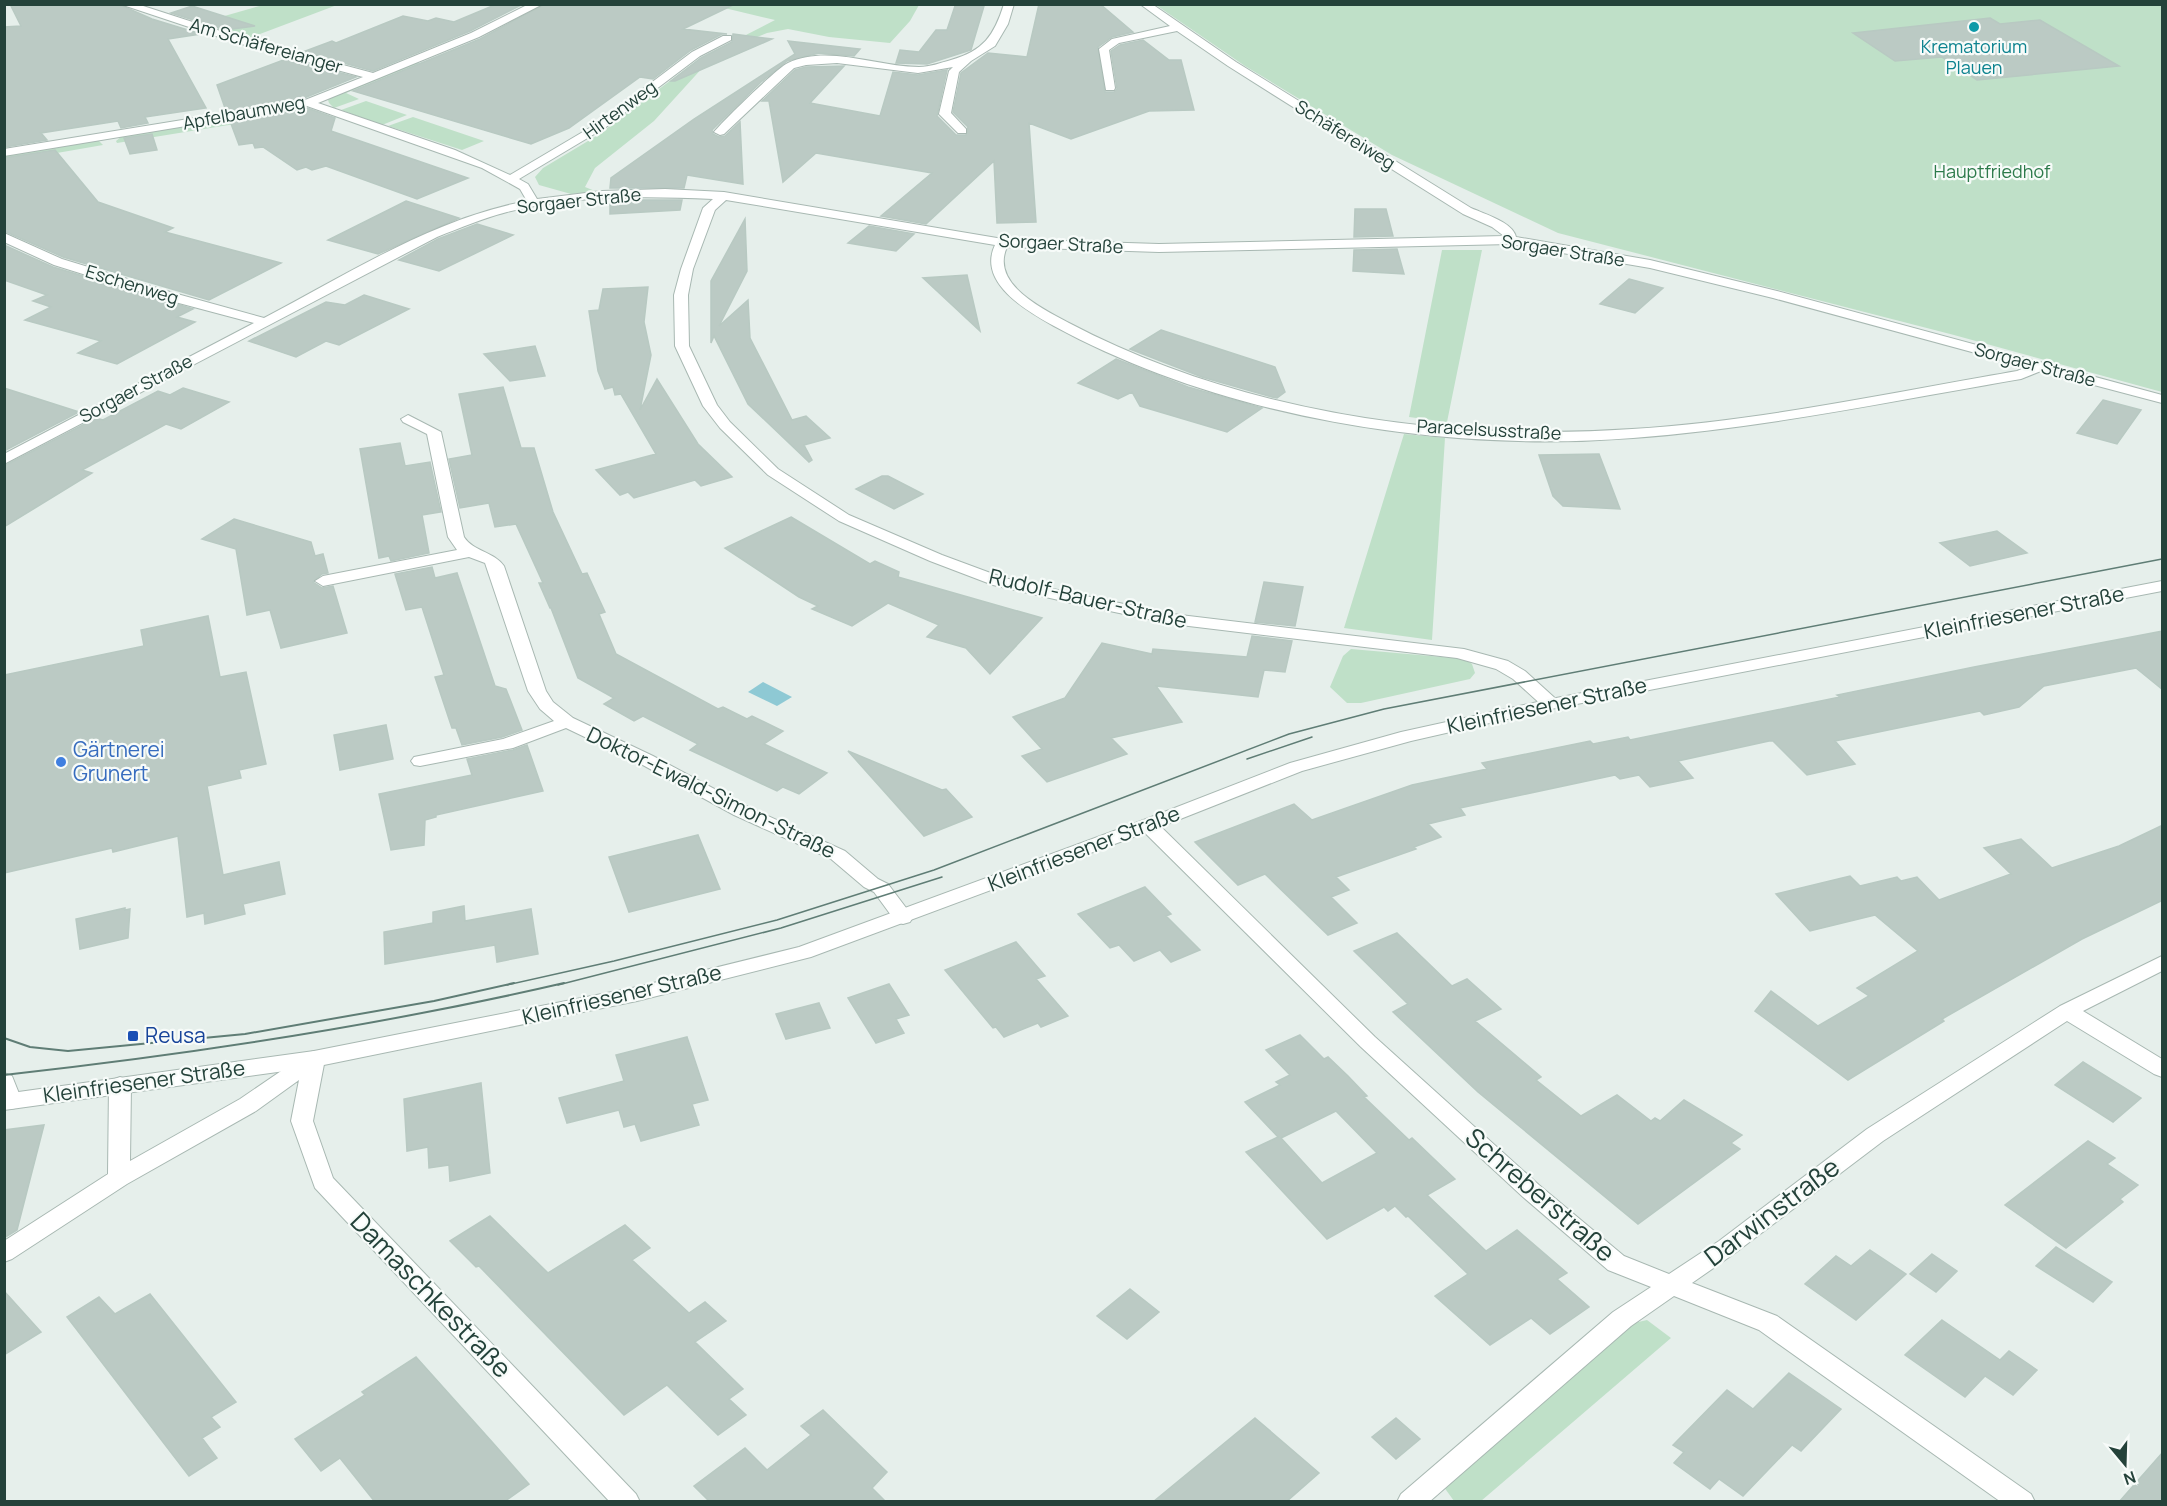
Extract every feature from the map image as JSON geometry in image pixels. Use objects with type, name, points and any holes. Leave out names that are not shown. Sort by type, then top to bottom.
[{"type":"street","name":"Am Schäfereianger","points":[[125,4],[238,40],[372,76]]},
{"type":"street","name":"Apfelbaumweg","points":[[4,153],[308,103],[475,35],[538,4]]},
{"type":"street","points":[[962,131],[945,114],[954,70],[991,44],[1003,24],[1009,4]]},
{"type":"street","name":"Schäfereiweg","points":[[1145,4],[1293,104],[1467,211],[1496,224],[1510,234],[1510,240]]},
{"type":"street","points":[[1110,88],[1104,50],[1107,46],[1116,41],[1179,27]]},
{"type":"street","name":"Hirtenweg","points":[[512,179],[602,125],[696,54],[728,38]]},
{"type":"street","points":[[720,132],[790,66],[804,60],[922,70],[967,59]]},
{"type":"street","points":[[308,103],[451,152],[512,179],[524,187],[534,203]]},
{"type":"street","name":"Sorgaer Straße","points":[[4,460],[433,234],[495,212],[534,203],[612,195],[665,193],[723,196],[1003,243],[1159,248],[1265,243],[1510,240],[1650,264],[1777,295],[2163,399]]},
{"type":"street","name":"Rudolf-Bauer-Straße","points":[[723,196],[709,208],[687,269],[681,295],[682,346],[710,406],[725,425],[773,472],[844,518],[936,558],[999,582],[1076,599],[1172,619],[1458,653],[1502,665],[1519,675],[1551,704]]},
{"type":"street","name":"Eschenweg","points":[[4,237],[58,262],[264,322]]},
{"type":"street","name":"Paracelsusstraße","points":[[1003,243],[997,258],[1003,277],[1017,297],[1040,314],[1139,362],[1232,393],[1341,416],[1423,428],[1540,435],[1628,434],[1684,429],[2021,375],[2039,366]]},
{"type":"street","name":"Doktor-Ewald-Simon-Straße","points":[[408,419],[434,432],[456,537],[464,549],[491,560],[496,566],[537,691],[546,705],[567,722],[647,760],[741,811],[838,855],[871,883],[881,888],[903,917]]},
{"type":"street","points":[[323,580],[470,552]]},
{"type":"street","name":"Kleinfriesener Straße","points":[[6,1095],[120,1085],[314,1059],[637,994],[804,952],[1148,825],[1296,767],[1407,736],[1551,704],[2163,586]]},
{"type":"street","name":"Doktor-Ewald-Simon-Straße","points":[[420,761],[507,744],[567,722]]},
{"type":"street","name":"Schreberstraße","points":[[1148,825],[1368,1042],[1531,1191],[1616,1263],[1675,1284],[1768,1323],[2022,1502]]},
{"type":"street","name":"Darwinstraße","points":[[1410,1502],[1622,1319],[1675,1284],[1875,1135],[2067,1011],[2163,963]]},
{"type":"street","points":[[2067,1011],[2163,1069]]},
{"type":"street","points":[[4,1253],[119,1178],[248,1105],[314,1059]]},
{"type":"street","name":"Damaschkestraße","points":[[314,1059],[302,1121],[323,1182],[627,1502]]},
{"type":"street","points":[[119,1178],[120,1085]]},
{"type":"green space","points":[[263,5],[337,5],[249,38],[200,23]]},
{"type":"green space","points":[[712,5],[919,5],[910,21],[890,43],[829,37],[788,29],[767,33],[715,54],[654,121],[595,168],[585,187],[595,191],[653,189],[571,194],[539,185],[535,177],[543,168],[598,135],[699,59],[775,20]]},
{"type":"green space","name":"Hauptfriedhof","points":[[1156,5],[2162,5],[2162,392],[1954,335],[1558,233],[1392,155],[1245,66]]},
{"type":"green space","points":[[420,63],[346,93],[359,99],[334,108],[329,103],[328,100],[332,96]]},
{"type":"green space","points":[[366,101],[407,115],[382,125],[341,110]]},
{"type":"green space","points":[[413,117],[484,141],[462,150],[388,126]]},
{"type":"green space","points":[[238,118],[241,123],[117,143],[116,141],[122,136]]},
{"type":"green space","points":[[99,141],[103,145],[5,162],[5,155]]},
{"type":"green space","points":[[1442,250],[1482,250],[1447,422],[1409,417]]},
{"type":"green space","points":[[1404,434],[1445,438],[1432,640],[1344,628]]},
{"type":"green space","points":[[1351,649],[1465,659],[1472,664],[1475,673],[1470,679],[1361,703],[1347,703],[1330,687],[1343,656]]},
{"type":"green space","points":[[1647,1320],[1671,1338],[1481,1501],[1454,1501],[1441,1483],[1634,1323]]},
{"type":"water","points":[[763,682],[792,697],[777,706],[748,692]]},
{"type":"building","points":[[10,4],[118,4],[152,19],[201,34],[168,39],[206,108],[145,117],[148,123],[121,128],[118,121],[41,133],[47,140],[4,147],[4,27],[21,26]]},
{"type":"building","points":[[497,4],[523,4],[470,31],[373,71],[303,52],[332,41],[336,43],[403,16],[428,21],[436,18],[454,22]]},
{"type":"building","points":[[545,4],[735,4],[683,29],[727,34],[722,34],[691,50],[653,79],[640,77],[569,128],[531,144],[353,91],[480,39]]},
{"type":"building","points":[[1039,4],[1100,4],[1133,32],[1112,37],[1098,47],[1105,92],[1114,92],[1117,89],[1111,51],[1120,45],[1143,40],[1169,60],[1181,60],[1194,110],[1149,111],[1071,139],[1029,123],[1036,222],[997,223],[994,161],[926,224],[881,216],[932,173],[816,153],[783,182],[769,101],[762,101],[795,70],[806,67],[844,66],[810,103],[880,116],[893,72],[918,75],[947,70],[937,116],[956,135],[966,135],[968,127],[953,112],[961,73],[988,53],[1027,57]]},
{"type":"building","points":[[192,6],[255,26],[225,30],[171,13]]},
{"type":"building","points":[[955,6],[984,6],[971,50],[927,64],[896,63],[900,50],[919,52],[936,30],[947,30]]},
{"type":"building","points":[[1990,18],[2000,24],[2040,20],[2119,66],[1977,80],[1942,57],[1895,61],[1853,33]]},
{"type":"building","points":[[733,34],[772,39],[671,81],[701,58],[732,42]]},
{"type":"building","points":[[788,41],[860,49],[854,56],[819,53],[787,61],[761,82],[712,130],[713,134],[719,137],[725,136],[740,122],[743,184],[687,175],[684,188],[610,188],[611,178],[694,119],[795,54]]},
{"type":"building","points":[[286,59],[356,77],[304,98],[226,111],[217,85]]},
{"type":"building","points":[[307,108],[335,118],[331,131],[468,178],[417,199],[326,166],[312,170],[306,167],[297,170],[263,147],[255,148],[253,143],[239,145],[230,121]]},
{"type":"building","points":[[152,134],[157,150],[130,154],[124,138]]},
{"type":"building","points":[[55,150],[98,202],[173,228],[165,232],[281,263],[209,300],[63,257],[4,231],[4,158]]},
{"type":"building","points":[[610,200],[682,200],[680,210],[610,214]]},
{"type":"building","points":[[406,201],[459,218],[378,254],[328,240]]},
{"type":"building","points":[[1355,209],[1386,209],[1393,236],[1354,237]]},
{"type":"building","points":[[745,219],[747,271],[719,326],[748,300],[750,338],[792,420],[806,416],[830,438],[804,445],[812,460],[809,462],[748,404],[714,336],[711,343],[711,281]]},
{"type":"building","points":[[477,224],[513,235],[439,271],[399,260],[438,239]]},
{"type":"building","points":[[869,226],[914,234],[896,251],[848,243]]},
{"type":"building","points":[[4,245],[53,267],[193,309],[177,317],[195,322],[117,364],[78,353],[101,341],[25,320],[51,307],[33,301],[47,295],[4,280]]},
{"type":"building","points":[[1397,249],[1404,274],[1353,271],[1354,250]]},
{"type":"building","points":[[967,275],[980,331],[923,278]]},
{"type":"building","points":[[1629,279],[1663,288],[1635,313],[1600,304]]},
{"type":"building","points":[[648,287],[644,322],[651,355],[640,410],[657,379],[698,444],[732,477],[701,486],[695,480],[634,498],[628,492],[620,495],[596,470],[656,454],[621,394],[615,395],[613,387],[605,389],[598,371],[589,311],[599,310],[603,289]]},
{"type":"building","points":[[364,295],[409,309],[339,345],[326,341],[296,357],[249,341],[326,302],[345,305]]},
{"type":"building","points":[[1161,330],[1275,367],[1285,392],[1277,398],[1272,397],[1202,377],[1130,349]]},
{"type":"building","points":[[535,346],[545,376],[510,381],[484,354]]},
{"type":"building","points":[[1116,359],[1188,387],[1262,408],[1227,432],[1140,406],[1132,392],[1118,399],[1078,383]]},
{"type":"building","points":[[503,387],[521,448],[534,448],[553,512],[582,574],[587,573],[605,612],[599,614],[616,654],[718,709],[723,707],[747,719],[752,716],[783,731],[764,744],[827,773],[799,794],[783,787],[777,791],[690,750],[698,744],[643,716],[634,721],[604,704],[614,698],[578,678],[539,583],[543,583],[516,524],[495,527],[489,503],[460,508],[449,459],[472,455],[459,394]]},
{"type":"building","points":[[4,388],[79,412],[4,451]]},
{"type":"building","points":[[183,388],[229,402],[181,429],[166,424],[82,470],[92,473],[4,527],[4,466],[96,418],[103,420],[158,391],[170,395]]},
{"type":"building","points":[[2103,400],[2141,410],[2117,444],[2077,433]]},
{"type":"building","points":[[400,443],[405,466],[430,462],[441,512],[422,515],[429,553],[391,561],[389,556],[379,558],[360,449]]},
{"type":"building","points":[[1599,454],[1620,509],[1563,506],[1553,496],[1539,455]]},
{"type":"building","points":[[882,476],[888,476],[923,494],[894,509],[856,489]]},
{"type":"building","points":[[791,517],[870,564],[875,561],[899,572],[898,577],[1042,618],[990,674],[966,648],[927,637],[939,625],[888,603],[852,626],[812,609],[818,606],[799,597],[725,548]]},
{"type":"building","points":[[234,519],[311,542],[315,556],[323,554],[328,573],[322,574],[313,582],[322,588],[333,586],[347,633],[281,648],[270,610],[247,615],[236,549],[202,539]]},
{"type":"building","points":[[1997,531],[2027,553],[1970,566],[1940,543]]},
{"type":"building","points":[[432,567],[435,578],[457,573],[495,686],[506,689],[522,730],[502,737],[462,745],[456,728],[452,728],[435,677],[444,675],[422,607],[406,610],[395,574]]},
{"type":"building","points":[[1264,582],[1303,587],[1295,626],[1255,622]]},
{"type":"building","points":[[208,616],[220,677],[246,672],[266,764],[239,770],[241,778],[207,786],[223,875],[279,862],[285,894],[243,904],[245,914],[205,924],[204,913],[187,917],[178,836],[113,852],[112,848],[4,873],[4,675],[144,646],[141,630]]},
{"type":"building","points":[[2163,631],[2163,690],[2136,668],[2044,686],[2019,707],[1984,715],[1980,711],[1835,741],[1855,764],[1807,775],[1773,741],[1769,741],[1678,761],[1693,778],[1650,787],[1639,775],[1620,779],[1615,775],[1460,808],[1465,815],[1428,824],[1441,837],[1414,847],[1416,849],[1336,877],[1349,890],[1331,897],[1357,923],[1328,935],[1265,874],[1238,885],[1195,842],[1294,804],[1312,820],[1412,785],[1487,769],[1482,763],[1590,741],[1593,744],[1628,737],[1630,740],[1840,697],[1837,695]]},
{"type":"building","points":[[1252,636],[1292,641],[1285,672],[1264,670],[1258,697],[1156,686],[1182,722],[1111,738],[1127,754],[1047,782],[1022,756],[1042,749],[1013,717],[1065,698],[1102,643],[1152,654],[1153,649],[1247,657]]},
{"type":"building","points":[[386,725],[393,759],[340,770],[334,735]]},
{"type":"building","points":[[527,745],[543,791],[436,815],[436,817],[425,820],[424,845],[391,850],[379,794],[472,775],[467,759]]},
{"type":"building","points":[[848,751],[942,790],[946,789],[972,817],[924,836]]},
{"type":"building","points":[[2163,825],[2163,900],[2082,939],[1942,1019],[1944,1021],[1848,1080],[1755,1011],[1771,991],[1818,1026],[1869,996],[1857,988],[1918,951],[1875,915],[1810,931],[1776,894],[1850,876],[1860,886],[1897,877],[1901,881],[1917,877],[1939,900],[2011,874],[1984,848],[2021,839],[2052,868],[2119,846]]},
{"type":"building","points":[[698,835],[720,889],[629,912],[609,857]]},
{"type":"building","points":[[1145,887],[1171,914],[1166,916],[1200,950],[1171,962],[1160,950],[1134,961],[1119,945],[1110,948],[1078,914]]},
{"type":"building","points":[[464,906],[465,921],[531,909],[538,954],[497,962],[495,945],[385,964],[384,932],[433,923],[433,912]]},
{"type":"building","points":[[125,908],[125,910],[130,909],[128,938],[80,949],[76,919]]},
{"type":"building","points":[[1397,933],[1452,986],[1467,979],[1501,1009],[1475,1021],[1541,1077],[1536,1080],[1581,1116],[1617,1095],[1651,1121],[1655,1118],[1660,1121],[1684,1100],[1742,1135],[1731,1143],[1740,1149],[1638,1224],[1478,1092],[1393,1012],[1408,1004],[1354,951]]},
{"type":"building","points":[[1016,942],[1045,976],[1036,979],[1068,1016],[1041,1027],[1038,1023],[1004,1037],[996,1027],[993,1028],[945,970]]},
{"type":"building","points":[[889,984],[909,1015],[896,1019],[904,1033],[876,1043],[848,998]]},
{"type":"building","points":[[819,1003],[830,1028],[786,1039],[776,1014]]},
{"type":"building","points":[[1300,1035],[1324,1059],[1328,1057],[1367,1096],[1364,1097],[1409,1140],[1412,1138],[1455,1179],[1427,1195],[1486,1251],[1517,1230],[1567,1273],[1557,1279],[1589,1307],[1550,1334],[1531,1318],[1490,1345],[1435,1296],[1468,1274],[1395,1206],[1388,1211],[1384,1207],[1327,1239],[1246,1152],[1278,1137],[1245,1102],[1280,1085],[1276,1082],[1290,1075],[1266,1050]],"holes":[[[1336,1111],[1377,1153],[1322,1183],[1281,1138]]]},
{"type":"building","points":[[687,1037],[708,1100],[692,1104],[699,1125],[641,1141],[635,1124],[624,1127],[619,1110],[567,1123],[559,1098],[624,1081],[616,1055]]},
{"type":"building","points":[[2083,1062],[2141,1098],[2113,1122],[2055,1085]]},
{"type":"building","points":[[481,1083],[490,1173],[450,1181],[449,1165],[429,1168],[428,1147],[407,1151],[404,1099]]},
{"type":"building","points":[[44,1125],[17,1230],[4,1238],[4,1130]]},
{"type":"building","points":[[2088,1141],[2115,1158],[2107,1164],[2138,1185],[2120,1199],[2123,1202],[2066,1248],[2005,1205]]},
{"type":"building","points":[[490,1216],[548,1273],[625,1225],[650,1248],[632,1260],[689,1313],[705,1302],[726,1321],[695,1342],[743,1389],[729,1399],[746,1415],[718,1435],[667,1385],[624,1415],[479,1266],[476,1267],[450,1241]]},
{"type":"building","points":[[2056,1247],[2112,1282],[2093,1302],[2036,1266]]},
{"type":"building","points":[[1870,1250],[1906,1274],[1856,1320],[1805,1284],[1836,1256],[1851,1266]]},
{"type":"building","points":[[1932,1254],[1957,1271],[1936,1292],[1910,1274]]},
{"type":"building","points":[[1130,1289],[1159,1312],[1127,1339],[1097,1316]]},
{"type":"building","points":[[4,1291],[41,1332],[4,1355]]},
{"type":"building","points":[[150,1294],[236,1402],[211,1417],[220,1427],[202,1438],[217,1458],[189,1476],[67,1317],[99,1297],[115,1314]]},
{"type":"building","points":[[1942,1320],[2000,1360],[2009,1351],[2037,1370],[2013,1395],[1985,1376],[1965,1397],[1905,1355]]},
{"type":"building","points":[[416,1357],[529,1484],[504,1502],[375,1502],[340,1458],[321,1471],[295,1439],[365,1395],[362,1392]]},
{"type":"building","points":[[1789,1373],[1841,1409],[1801,1451],[1792,1445],[1743,1496],[1719,1479],[1710,1489],[1674,1463],[1684,1452],[1673,1445],[1727,1390],[1753,1409]]},
{"type":"building","points":[[823,1410],[887,1472],[872,1488],[886,1502],[710,1502],[694,1486],[745,1448],[767,1470],[811,1435],[801,1426]]},
{"type":"building","points":[[1255,1418],[1319,1473],[1286,1502],[1153,1502]]},
{"type":"building","points":[[1396,1418],[1420,1439],[1396,1459],[1372,1437]]},
{"type":"building","points":[[2163,1452],[2163,1502],[2119,1502]]},
{"type":"tram line","points":[[507,985],[777,920],[934,870],[1289,734],[1384,709],[2162,559]]},
{"type":"tram line","points":[[1247,759],[1312,737]]},
{"type":"tram line","points":[[558,985],[781,928],[942,877]]},
{"type":"tram line","points":[[4,1038],[30,1047],[68,1051],[245,1034],[434,1001],[514,983]]},
{"type":"tram line","points":[[4,1075],[145,1058],[286,1037],[425,1013],[564,983]]},
{"type":"place","name":"Krematorium Plauen","points":[[1974,27]]},
{"type":"place","name":"Gärtnerei Grunert","points":[[61,762]]},
{"type":"place","name":"Reusa","points":[[133,1036]]}]
